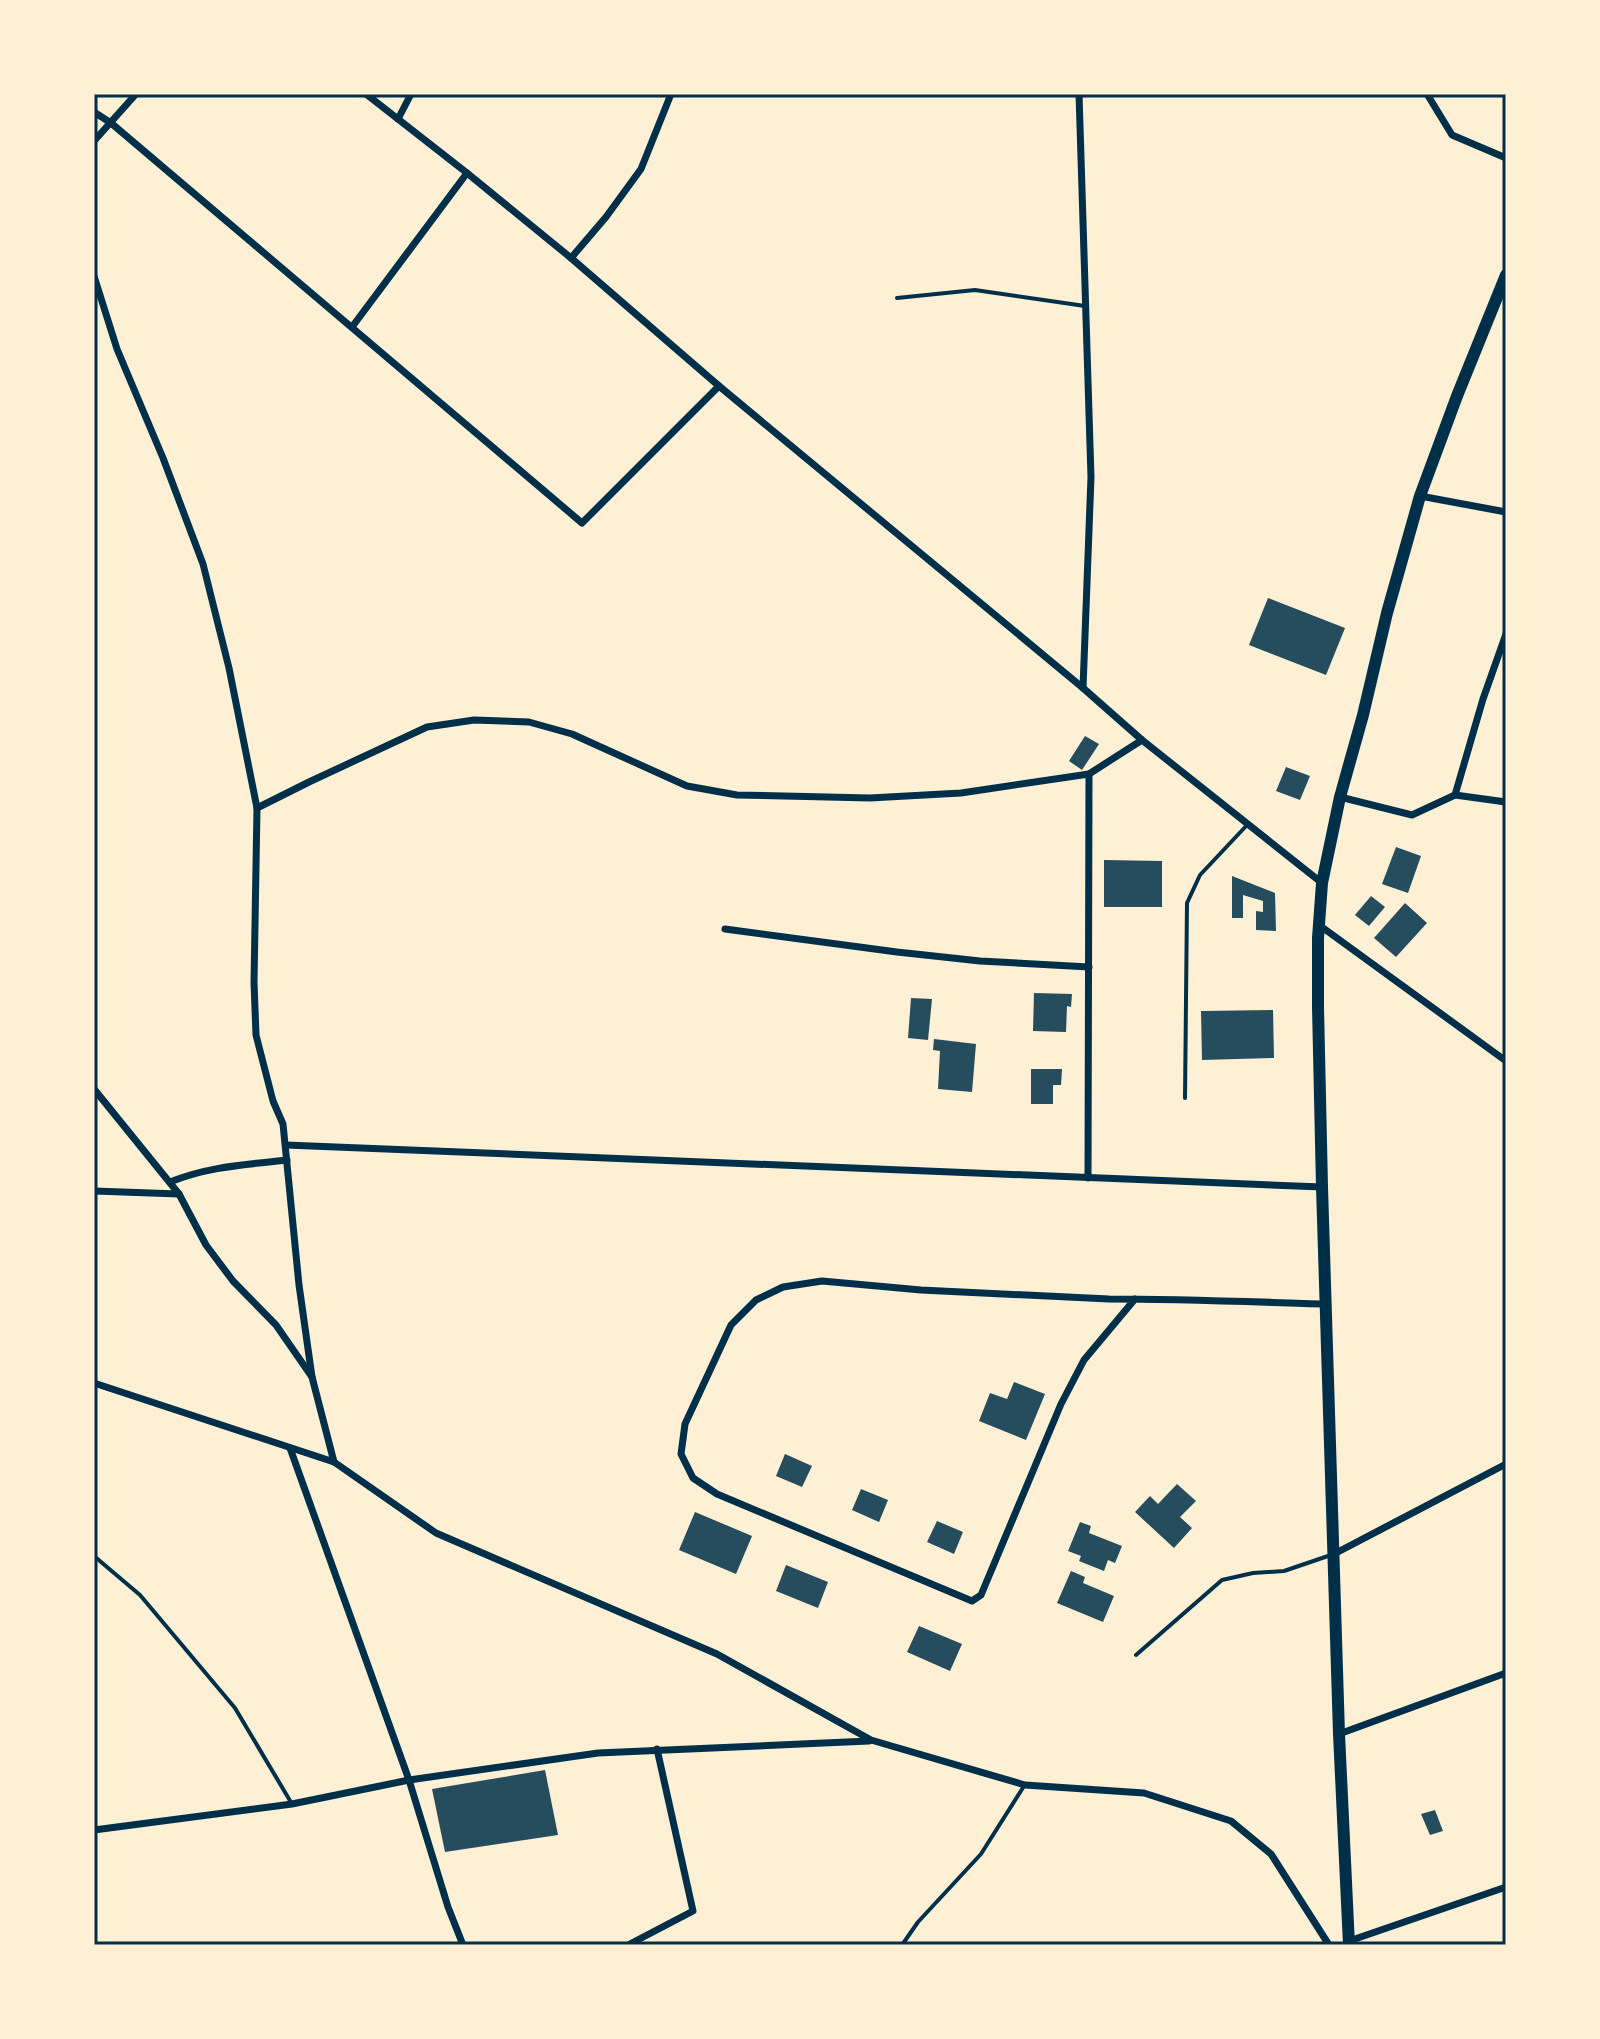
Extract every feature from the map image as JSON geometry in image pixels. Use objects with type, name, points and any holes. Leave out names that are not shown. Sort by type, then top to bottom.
[{"type":"main road","points":[[1349,1943],[1339,1734],[1322,1187],[1318,1007],[1322,883],[1340,797],[1420,496],[1506,275]]},
{"type":"street","points":[[94,141],[136,94]]},
{"type":"street","points":[[366,94],[571,258],[1142,740],[1322,883]]},
{"type":"street","points":[[398,119],[411,94]]},
{"type":"street","points":[[571,258],[641,169],[671,94]]},
{"type":"street","points":[[1079,94],[1091,477],[1083,688]]},
{"type":"street","points":[[1427,94],[1452,135],[1506,158]]},
{"type":"street","points":[[94,112],[111,123],[582,523],[719,386]]},
{"type":"street","points":[[352,327],[467,173]]},
{"type":"street","points":[[94,276],[117,349],[203,564],[229,668],[257,808],[256,1035],[273,1101],[283,1124],[299,1285],[312,1377],[334,1462]]},
{"type":"street","points":[[1420,496],[1506,512]]},
{"type":"street","points":[[1455,795],[1506,634]]},
{"type":"street","points":[[257,808],[427,727],[474,720],[529,722],[572,734],[687,786],[737,795],[870,798],[961,793],[1089,774],[1142,740]]},
{"type":"street","points":[[1088,1178],[1089,774]]},
{"type":"street","points":[[1340,797],[1412,815],[1455,795],[1506,802]]},
{"type":"street","points":[[1319,925],[1506,1061]]},
{"type":"street","points":[[725,929],[980,961],[1089,967]]},
{"type":"street","points":[[94,1089],[179,1194],[206,1245],[233,1281],[276,1325],[312,1377]]},
{"type":"street","points":[[286,1145],[1322,1187]]},
{"type":"street","points":[[170,1182],[193,1173],[232,1165],[287,1160]]},
{"type":"street","points":[[94,1191],[179,1194]]},
{"type":"street","points":[[1135,1299],[1084,1360],[1061,1404],[981,1595],[972,1601],[717,1494],[693,1478],[681,1454],[685,1424],[731,1325],[756,1300],[783,1287],[822,1281],[921,1290],[1326,1304]]},
{"type":"street","points":[[94,1383],[334,1462],[436,1533],[717,1654],[871,1740],[1025,1785],[1144,1793],[1231,1821],[1271,1854],[1329,1945]]},
{"type":"street","points":[[290,1448],[409,1780],[448,1907],[463,1945]]},
{"type":"street","points":[[1334,1554],[1506,1464]]},
{"type":"street","points":[[1339,1734],[1506,1673]]},
{"type":"street","points":[[94,1830],[292,1804],[409,1780],[598,1753],[871,1740]]},
{"type":"street","points":[[628,1945],[693,1911],[657,1749]]},
{"type":"street","points":[[1349,1943],[1506,1887]]},
{"type":"lane","points":[[897,298],[975,290],[1085,306]]},
{"type":"lane","points":[[1185,1098],[1187,903],[1200,875],[1248,824]]},
{"type":"lane","points":[[1136,1655],[1222,1580],[1253,1573],[1284,1571],[1334,1554]]},
{"type":"lane","points":[[94,1556],[140,1595],[235,1708],[292,1804]]},
{"type":"lane","points":[[902,1945],[918,1922],[981,1854],[1025,1785]]},
{"type":"building","points":[[1268,598],[1345,628],[1326,675],[1249,645]]},
{"type":"building","points":[[1085,736],[1099,744],[1082,770],[1069,761]]},
{"type":"building","points":[[1286,767],[1310,776],[1300,800],[1276,791]]},
{"type":"building","points":[[1396,847],[1421,856],[1408,893],[1382,884]]},
{"type":"building","points":[[1104,860],[1162,861],[1162,907],[1104,907]]},
{"type":"building","points":[[1232,876],[1275,893],[1276,931],[1256,930],[1256,911],[1263,912],[1263,901],[1243,895],[1243,918],[1232,918]]},
{"type":"building","points":[[1371,896],[1385,907],[1369,926],[1355,915]]},
{"type":"building","points":[[1405,903],[1427,923],[1396,957],[1374,938]]},
{"type":"building","points":[[1034,993],[1072,994],[1071,1007],[1067,1006],[1066,1032],[1033,1031]]},
{"type":"building","points":[[911,998],[932,999],[928,1040],[908,1038]]},
{"type":"building","points":[[1273,1010],[1274,1058],[1202,1060],[1201,1011]]},
{"type":"building","points":[[934,1039],[976,1044],[972,1092],[938,1089],[940,1051],[933,1050]]},
{"type":"building","points":[[1031,1069],[1062,1069],[1061,1085],[1053,1085],[1053,1104],[1031,1104]]},
{"type":"building","points":[[1014,1382],[1045,1394],[1026,1440],[979,1421],[990,1393],[1007,1399]]},
{"type":"building","points":[[785,1454],[812,1466],[802,1487],[776,1476]]},
{"type":"building","points":[[1177,1484],[1196,1501],[1180,1517],[1192,1528],[1174,1548],[1135,1512],[1150,1496],[1158,1504]]},
{"type":"building","points":[[861,1489],[888,1500],[879,1522],[852,1510]]},
{"type":"building","points":[[695,1512],[752,1536],[736,1574],[679,1550]]},
{"type":"building","points":[[937,1521],[963,1532],[954,1554],[927,1542]]},
{"type":"building","points":[[1080,1522],[1091,1526],[1089,1533],[1122,1546],[1115,1563],[1108,1560],[1104,1571],[1079,1561],[1081,1556],[1068,1551]]},
{"type":"building","points":[[786,1565],[828,1582],[818,1608],[776,1591]]},
{"type":"building","points":[[1071,1571],[1085,1577],[1083,1583],[1114,1596],[1103,1622],[1057,1603]]},
{"type":"building","points":[[919,1626],[962,1644],[950,1671],[907,1652]]},
{"type":"building","points":[[545,1770],[558,1835],[445,1852],[432,1789]]},
{"type":"building","points":[[1435,1810],[1443,1831],[1430,1835],[1421,1814]]}]
